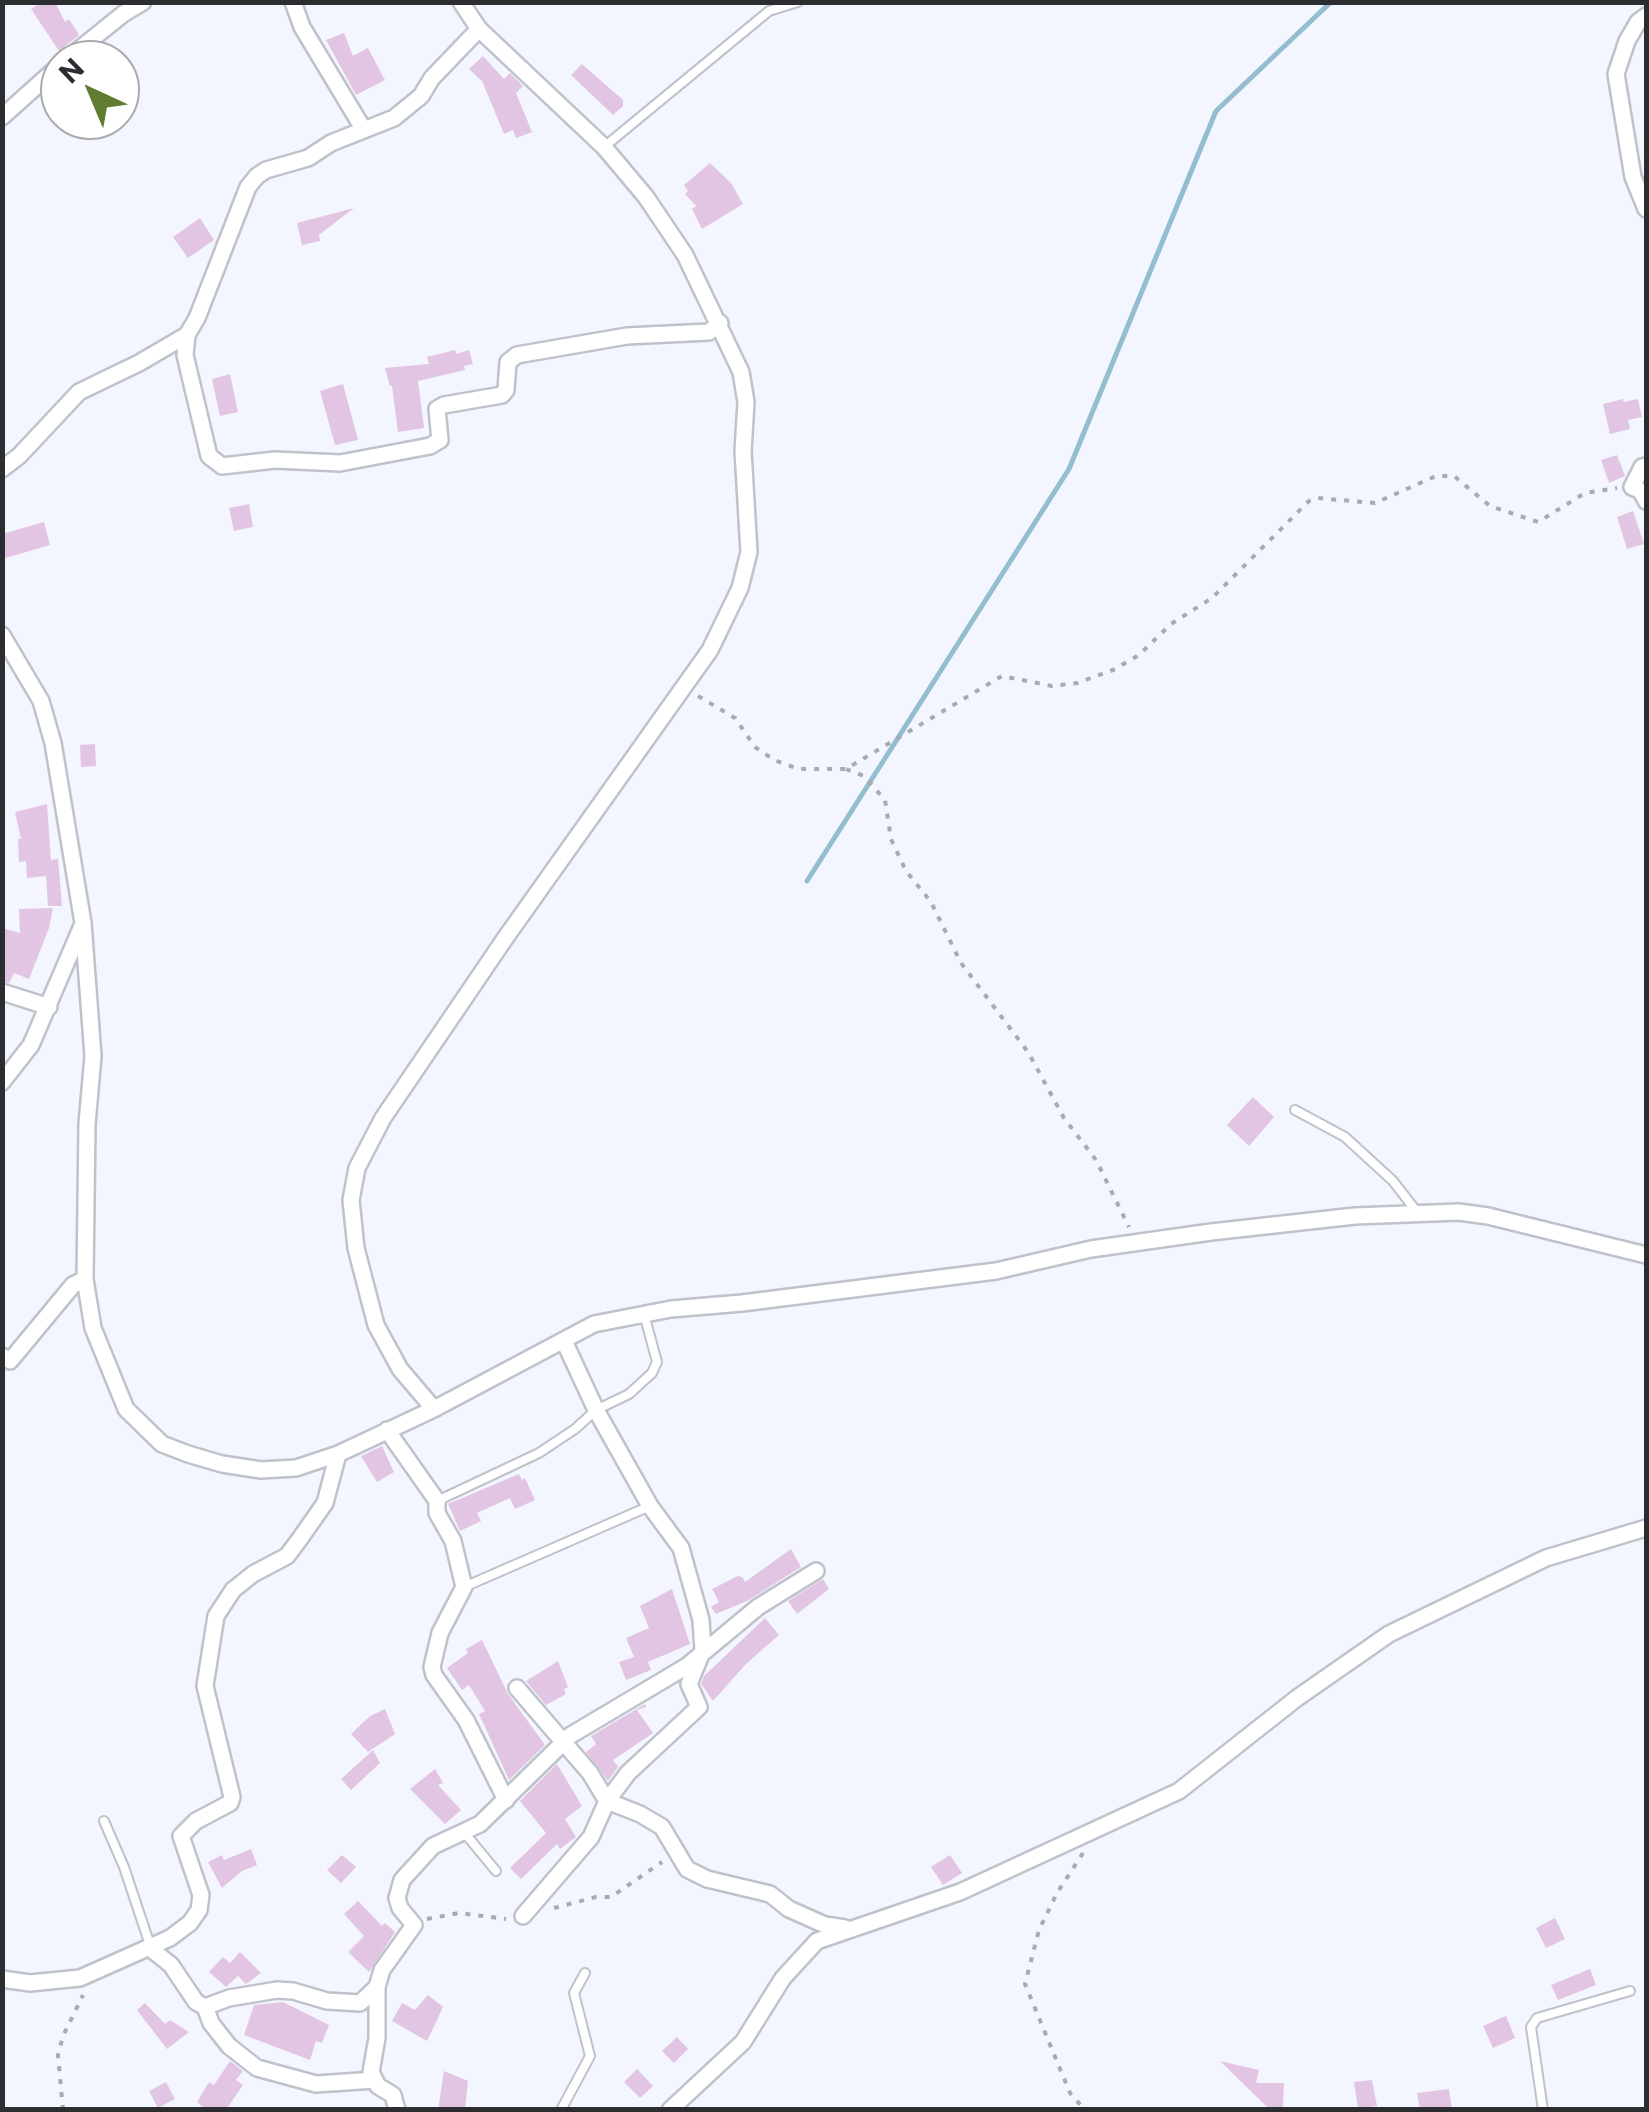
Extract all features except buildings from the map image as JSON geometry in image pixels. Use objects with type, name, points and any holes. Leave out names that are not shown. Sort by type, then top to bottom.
[{"type":"street","points":[[86,40],[118,8],[142,2]]},
{"type":"street","points":[[293,2],[302,27],[364,130]]},
{"type":"street","points":[[434,1409],[400,1370],[376,1325],[350,1200],[358,1168],[383,1118],[710,650],[740,588],[748,552],[743,452],[746,402],[741,372],[685,254],[646,197],[604,147],[479,29],[461,2]]},
{"type":"street","points":[[1646,16],[1627,41],[1616,74],[1632,177],[1646,210]]},
{"type":"street","points":[[2,469],[80,392],[187,335],[198,318],[248,188],[257,176],[308,158],[330,143],[405,111],[479,29]]},
{"type":"street","points":[[2,117],[40,83]]},
{"type":"street","points":[[187,335],[185,354],[209,456],[222,466],[275,460],[340,463],[430,446],[440,440],[437,409],[444,404],[502,395],[506,390],[508,362],[517,356],[627,336],[709,332],[720,323]]},
{"type":"street","points":[[1646,466],[1632,487],[1641,491],[1646,502]]},
{"type":"street","points":[[2,635],[41,701],[53,742],[83,923],[93,1056],[87,1124],[85,1280],[93,1328],[126,1409],[162,1444],[222,1464],[261,1470],[296,1468],[338,1454],[434,1409],[594,1324],[644,1314],[996,1271],[1142,1242],[1416,1212],[1488,1216],[1646,1255]]},
{"type":"street","points":[[2,1082],[31,1044],[83,923]]},
{"type":"street","points":[[2,992],[48,1007]]},
{"type":"street","points":[[2,1356],[10,1361],[73,1285],[85,1280]]},
{"type":"street","points":[[523,1916],[590,1836],[607,1801],[628,1772],[700,1707],[689,1684],[703,1650],[701,1620],[681,1548],[650,1506],[596,1410],[564,1341]]},
{"type":"street","points":[[387,1430],[437,1501],[437,1513],[452,1541],[464,1587],[440,1632],[432,1667],[434,1675],[466,1720],[506,1800]]},
{"type":"street","points":[[2,1980],[54,1982],[80,1978],[150,1948],[190,1923],[200,1910],[201,1895],[181,1836],[186,1828],[230,1803],[232,1797],[205,1686],[216,1616],[233,1590],[287,1556],[324,1504],[338,1454]]},
{"type":"street","points":[[670,2110],[743,2042],[783,1978],[817,1941],[960,1892],[1179,1790],[1297,1698],[1388,1634],[1546,1558],[1646,1528]]},
{"type":"street","points":[[397,2110],[393,2095],[378,2086],[371,2072],[378,2038],[377,1987],[382,1970],[414,1925],[397,1898],[402,1880],[433,1846],[480,1824],[564,1741],[687,1666],[758,1607],[816,1571]]},
{"type":"street","points":[[517,1688],[590,1773],[607,1801],[662,1828],[683,1864],[696,1876],[770,1894],[790,1909],[824,1924],[849,1928]]},
{"type":"street","points":[[150,1948],[170,1965],[196,2002],[205,2006],[266,1990],[360,2003],[377,1987]]},
{"type":"street","points":[[205,2006],[210,2023],[230,2046],[258,2068],[316,2084],[375,2080]]},
{"type":"lane","points":[[604,147],[769,11],[798,2]]},
{"type":"lane","points":[[1295,1110],[1346,1137],[1393,1181],[1416,1212]]},
{"type":"lane","points":[[437,1501],[539,1453],[596,1410],[629,1394],[652,1373],[657,1362],[644,1314]]},
{"type":"lane","points":[[464,1587],[650,1506]]},
{"type":"lane","points":[[104,1822],[124,1867],[150,1948]]},
{"type":"lane","points":[[463,1831],[496,1871]]},
{"type":"lane","points":[[561,2110],[590,2056],[574,1993],[585,1973]]},
{"type":"lane","points":[[1543,2110],[1531,2027],[1537,2018],[1630,1991]]},
{"type":"path","points":[[846,770],[1002,676],[1052,686],[1077,683],[1113,670],[1138,655],[1171,624],[1212,598],[1309,501],[1317,498],[1375,504],[1436,476],[1454,476],[1490,506],[1538,522],[1585,493],[1632,487]]},
{"type":"path","points":[[684,687],[734,718],[755,747],[774,760],[799,769],[846,770],[864,776],[885,800],[891,839],[906,871],[931,902],[961,963],[1028,1052],[1064,1118],[1096,1160],[1126,1224],[1142,1242]]},
{"type":"path","points":[[1082,1837],[1085,1846],[1080,1861],[1056,1894],[1039,1930],[1025,1984],[1070,2094],[1085,2110]]},
{"type":"path","points":[[63,2110],[58,2055],[92,1972]]},
{"type":"waterway","points":[[807,881],[1069,469],[1216,111],[1331,2]]}]
